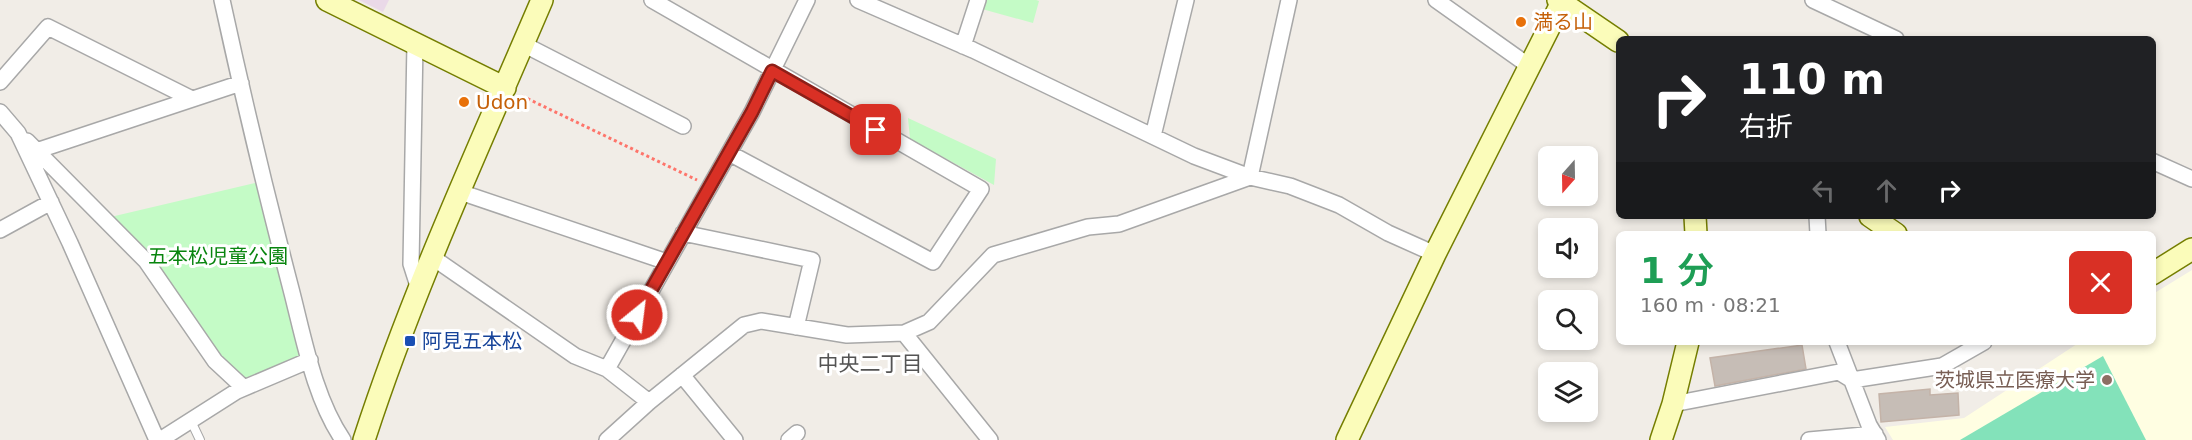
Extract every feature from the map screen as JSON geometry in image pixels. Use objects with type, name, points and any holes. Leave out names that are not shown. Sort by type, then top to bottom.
[{"type":"street","points":[[222,0],[263,181],[310,360],[333,424],[343,440]]},
{"type":"street","points":[[327,0],[505,88]]},
{"type":"street","points":[[364,440],[387,369],[419,289],[542,0]]},
{"type":"street","points":[[652,0],[981,189],[933,262],[729,153]]},
{"type":"street","points":[[607,369],[729,153],[807,0]]},
{"type":"street","points":[[858,0],[963,46],[1194,156],[1250,177],[1290,186],[1339,205],[1388,233],[1436,254]]},
{"type":"street","points":[[963,46],[978,0]]},
{"type":"street","points":[[1153,136],[1186,0]]},
{"type":"street","points":[[1250,177],[1281,25],[1289,0]]},
{"type":"street","points":[[1436,0],[1529,66]]},
{"type":"street","points":[[1813,0],[1890,36]]},
{"type":"street","points":[[1347,440],[1561,1],[1616,40]]},
{"type":"street","points":[[0,82],[48,27],[192,99]]},
{"type":"street","points":[[415,43],[411,264],[419,289]]},
{"type":"street","points":[[523,44],[683,126]]},
{"type":"street","points":[[36,151],[240,83]]},
{"type":"street","points":[[0,112],[18,133],[158,440],[244,388],[310,360]]},
{"type":"street","points":[[12,126],[146,261],[215,361],[244,388]]},
{"type":"street","points":[[2156,163],[2192,180]]},
{"type":"street","points":[[607,440],[681,375],[744,325],[761,321],[847,334],[904,333],[929,322],[993,255],[1088,227],[1119,224],[1250,177]]},
{"type":"street","points":[[460,192],[667,262]]},
{"type":"street","points":[[0,230],[51,202]]},
{"type":"street","points":[[1874,219],[1892,231]]},
{"type":"street","points":[[683,233],[812,260],[796,327]]},
{"type":"street","points":[[2156,272],[2192,249]]},
{"type":"street","points":[[432,257],[575,356],[607,369],[649,402]]},
{"type":"street","points":[[904,333],[990,440]]},
{"type":"street","points":[[1661,440],[1673,405],[1687,345]]},
{"type":"street","points":[[1809,440],[1876,437],[1838,345]]},
{"type":"street","points":[[1673,405],[1839,372],[1852,380],[1942,366],[1979,345]]},
{"type":"street","points":[[681,375],[735,440]]},
{"type":"lane","points":[[190,421],[200,440]]},
{"type":"path","points":[[505,88],[710,186]]},
{"type":"shaded area","points":[[359,0],[389,0],[383,12]]},
{"type":"shaded area","name":"茨城県立医療大学","points":[[2192,270],[2192,440],[1893,440],[1885,427],[1964,418],[2075,345],[2156,345],[2156,292]]},
{"type":"green space","points":[[985,0],[1039,1],[1033,23],[982,9]]},
{"type":"green space","points":[[908,118],[996,159],[994,185],[910,139]]},
{"type":"green space","name":"五本松児童公園","points":[[263,181],[310,360],[244,388],[146,261],[102,219]]},
{"type":"green space","points":[[2103,356],[2146,440],[1960,440]]},
{"type":"building","points":[[1802,345],[1806,369],[1715,386],[1710,358]]},
{"type":"building","points":[[1930,389],[1930,395],[1958,393],[1959,415],[1881,422],[1879,394]]},
{"type":"place","name":"満る山","points":[[1521,22]]},
{"type":"place","name":"Udon","points":[[464,102]]},
{"type":"place","name":"阿見五本松","points":[[410,341]]},
{"type":"place","name":"茨城県立医療大学","points":[[2107,380]]},
{"type":"district","name":"中央二丁目","points":[[870,364]]},
{"type":"route","points":[[637,315],[752,112],[772,71],[876,130]]}]
